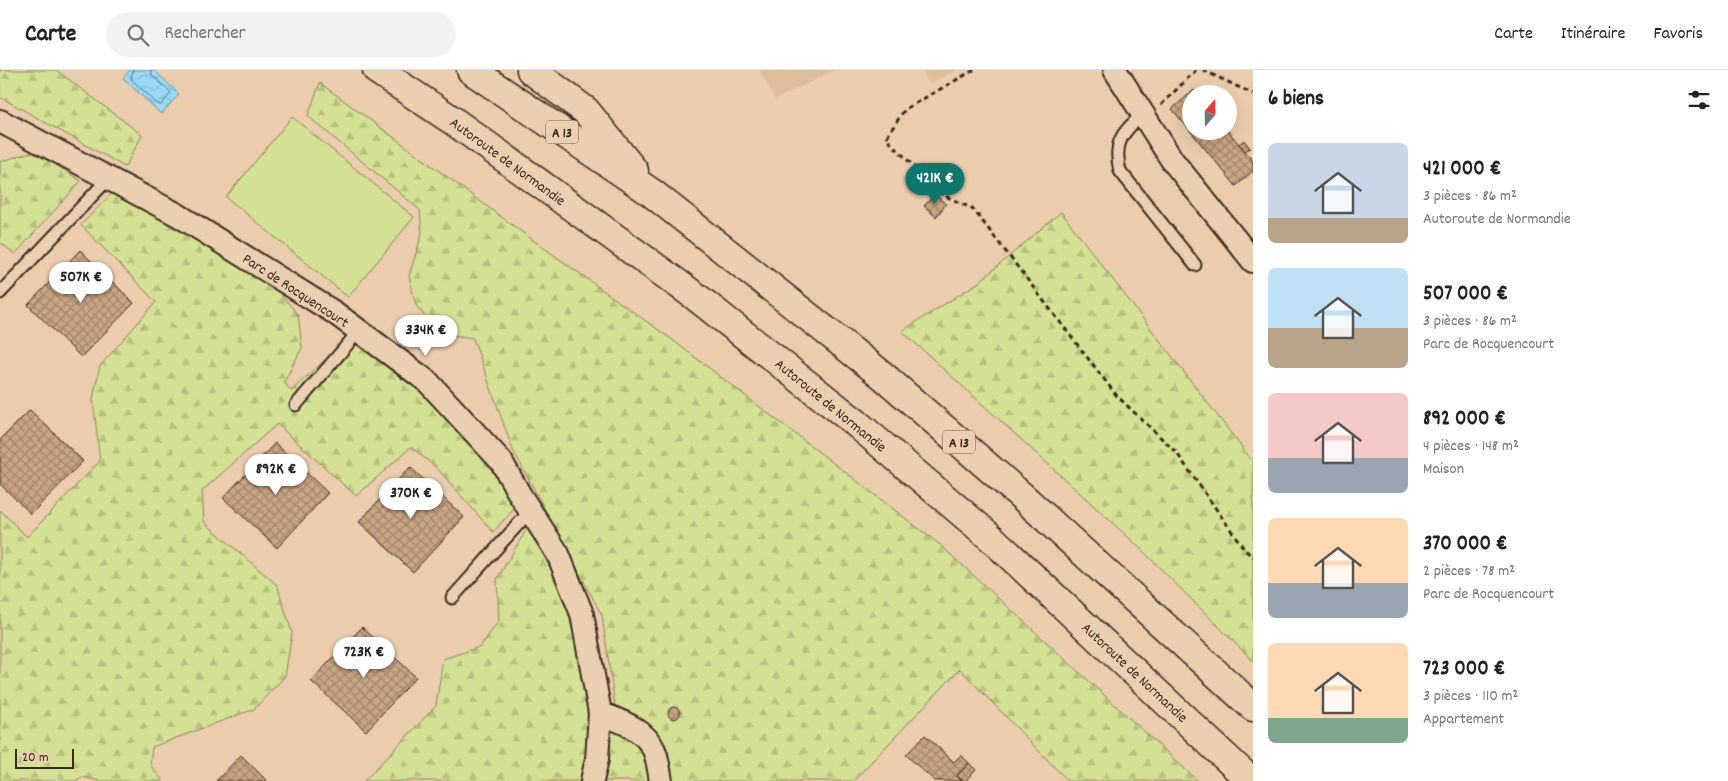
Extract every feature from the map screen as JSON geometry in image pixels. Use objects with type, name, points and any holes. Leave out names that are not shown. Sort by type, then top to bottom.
[{"type":"highway","name":"Autoroute de Normandie","points":[[377,70],[452,120],[695,296],[856,423],[988,535],[1250,781]]},
{"type":"highway","name":"A 13","points":[[471,70],[652,193],[882,375],[1025,499],[1253,707]]},
{"type":"highway","points":[[531,70],[586,111],[652,193]]},
{"type":"street","points":[[1115,70],[1172,160],[1253,261]]},
{"type":"street","name":"Parc de Rocquencourt","points":[[0,121],[178,214],[335,313],[428,382],[500,461],[558,554],[582,614],[600,713],[597,759],[592,781]]},
{"type":"street","points":[[600,713],[631,725],[641,732],[654,750],[661,781]]},
{"type":"lane","points":[[1145,117],[1127,128],[1119,142],[1117,158],[1120,171],[1195,265]]},
{"type":"lane","points":[[0,293],[109,178]]},
{"type":"lane","points":[[296,406],[359,331]]},
{"type":"lane","points":[[452,598],[530,511]]},
{"type":"path","points":[[974,70],[905,109],[886,138],[941,194],[973,209],[1117,396],[1176,452],[1245,550],[1253,557]]},
{"type":"path","points":[[1145,117],[1196,70]]},
{"type":"path","points":[[1203,70],[1253,94]]},
{"type":"shaded area","points":[[760,70],[834,70],[775,100]]},
{"type":"shaded area","points":[[922,70],[957,70],[929,84]]},
{"type":"green space","points":[[0,70],[56,70],[142,135],[125,167],[0,97]]},
{"type":"green space","points":[[320,83],[523,233],[671,339],[939,544],[1198,781],[1068,781],[960,669],[853,781],[599,781],[615,707],[602,615],[513,450],[473,338],[438,333],[416,305],[409,276],[422,234],[420,210],[308,116]]},
{"type":"green space","points":[[292,117],[414,217],[348,297],[226,197]]},
{"type":"green space","points":[[34,151],[81,181],[15,254],[0,242],[0,162]]},
{"type":"green space","points":[[115,190],[277,290],[298,315],[302,348],[284,382],[291,391],[352,335],[429,392],[495,466],[515,508],[493,532],[437,468],[411,447],[356,496],[277,424],[202,491],[204,522],[277,585],[292,633],[285,676],[254,709],[152,747],[150,765],[163,781],[100,781],[82,777],[75,781],[0,781],[0,510],[27,537],[100,461],[93,399],[100,366],[156,302],[81,225]]},
{"type":"green space","points":[[1061,212],[1253,462],[1253,661],[1139,547],[902,331],[978,283]]},
{"type":"green space","points":[[528,527],[565,596],[584,684],[591,747],[583,781],[364,781],[436,706],[443,659],[480,647],[499,621],[497,579]]},
{"type":"water","points":[[130,70],[154,70],[179,94],[161,114],[123,78]]},
{"type":"building","points":[[1182,100],[1182,121],[1172,109]]},
{"type":"building","points":[[1198,140],[1236,140],[1253,161],[1253,171],[1236,186]]},
{"type":"building","points":[[1244,140],[1250,148],[1245,151],[1239,144]]},
{"type":"building","points":[[935,194],[946,204],[936,217],[924,206]]},
{"type":"building","points":[[80,250],[134,303],[81,357],[28,305]]},
{"type":"building","points":[[30,410],[83,461],[31,514],[0,484],[0,440]]},
{"type":"building","points":[[275,443],[328,493],[277,548],[223,498]]},
{"type":"building","points":[[410,467],[464,517],[413,572],[359,522]]},
{"type":"building","points":[[362,627],[416,677],[366,731],[311,681]]},
{"type":"building","points":[[672,707],[676,707],[680,713],[676,719],[672,719],[668,715],[668,711]]},
{"type":"building","points":[[925,735],[954,762],[961,755],[969,763],[957,776],[963,781],[935,781],[906,755]]},
{"type":"building","points":[[241,755],[267,781],[216,781]]},
{"type":"building","points":[[969,763],[976,770],[963,781],[957,776]]}]
